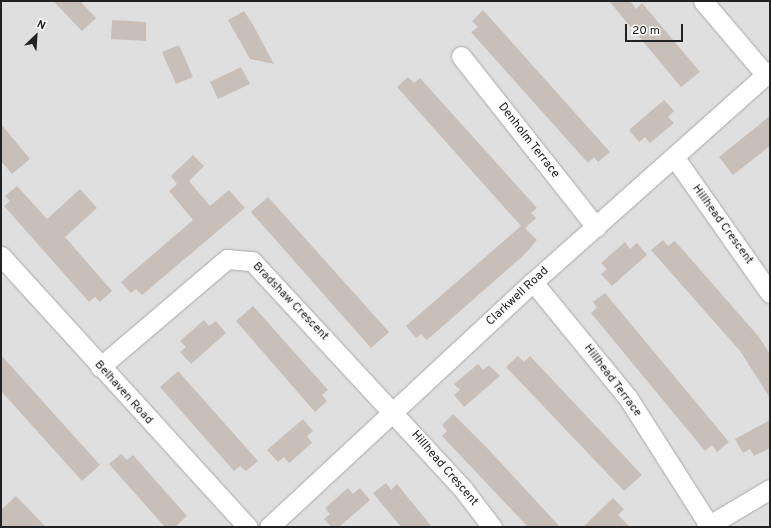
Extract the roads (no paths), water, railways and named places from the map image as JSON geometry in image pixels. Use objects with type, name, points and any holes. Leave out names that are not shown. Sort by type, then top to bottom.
[{"type":"street","points":[[703,1],[767,73]]},
{"type":"street","name":"Denholm Terrace","points":[[461,56],[596,227]]},
{"type":"street","name":"Clarkwell Road","points":[[269,527],[533,282],[675,158],[767,73]]},
{"type":"street","name":"Hillhead Crescent","points":[[675,158],[770,293]]},
{"type":"street","name":"Belhaven Road","points":[[1,256],[100,367],[248,527]]},
{"type":"street","name":"Bradshaw Crescent","points":[[100,367],[227,259],[252,261],[394,412]]},
{"type":"street","name":"Hillhead Terrace","points":[[533,282],[628,398],[707,526]]},
{"type":"street","name":"Hillhead Crescent","points":[[394,412],[463,489],[492,527]]},
{"type":"street","points":[[707,526],[770,489]]}]
